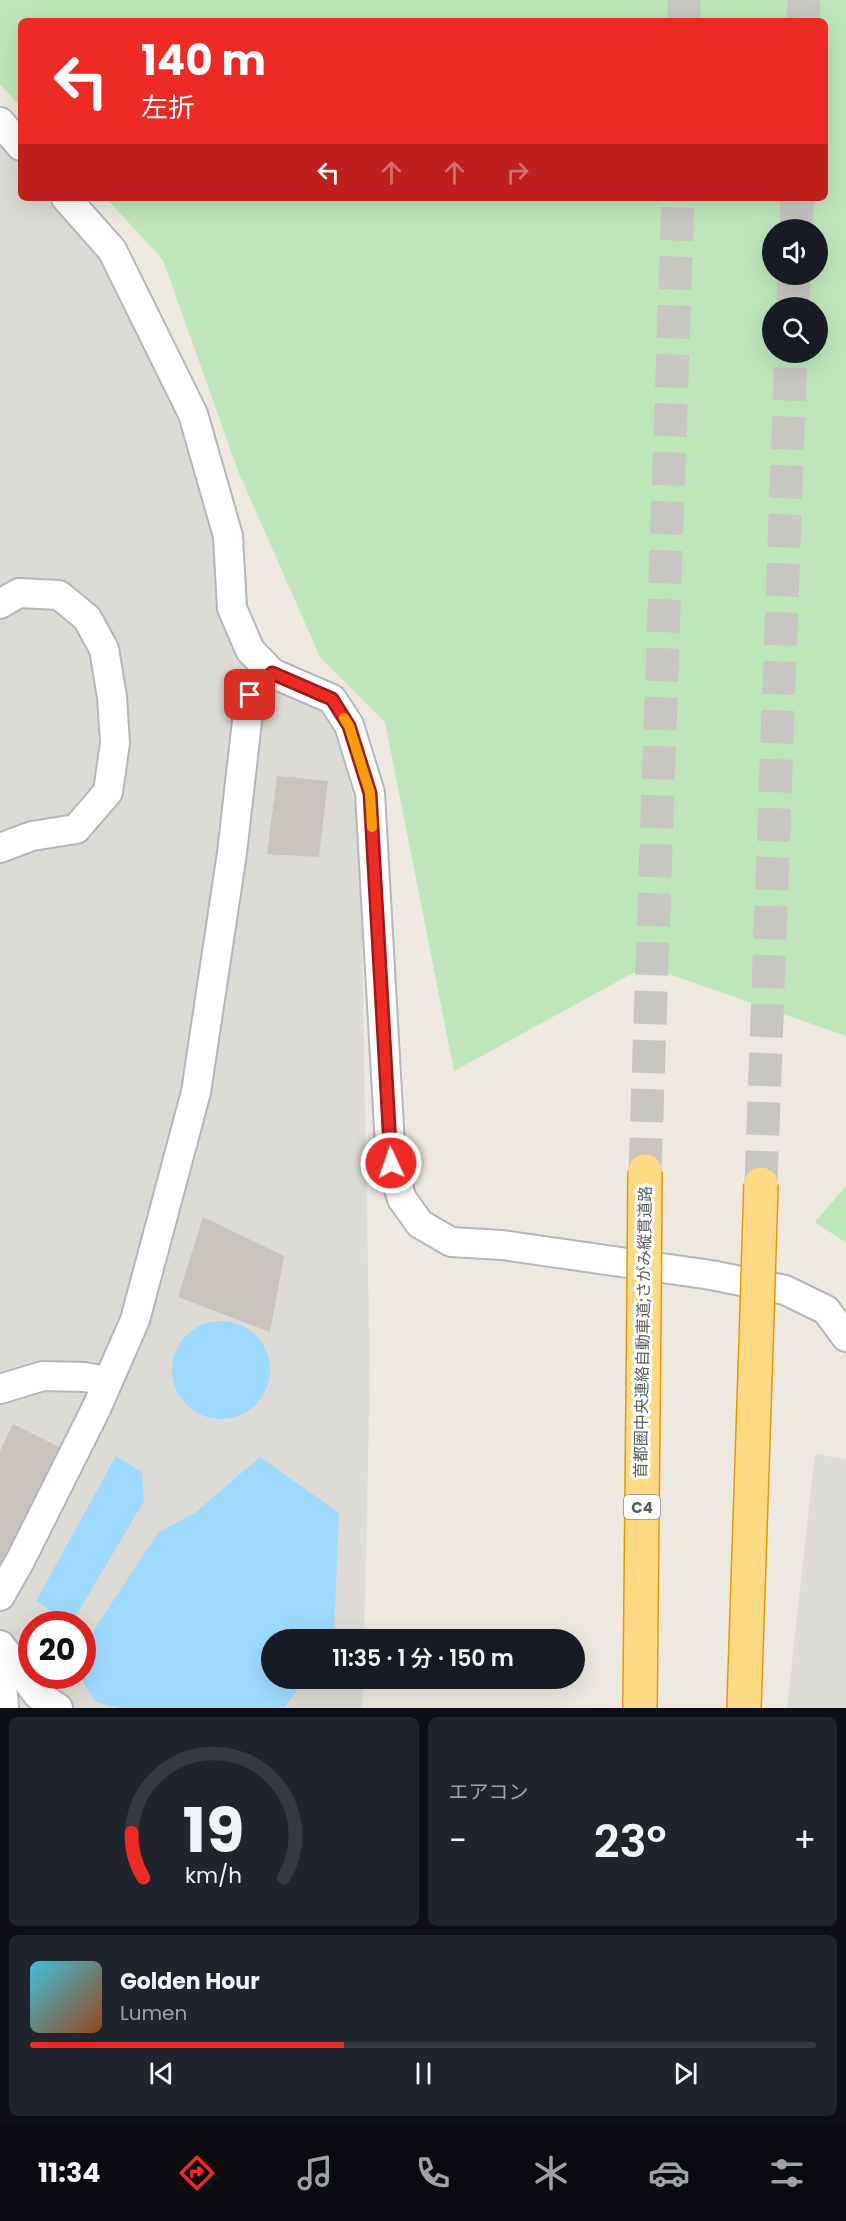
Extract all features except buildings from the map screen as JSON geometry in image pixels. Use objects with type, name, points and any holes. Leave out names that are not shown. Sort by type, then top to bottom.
[{"type":"highway","name":"首都圏中央連絡自動車道;さがみ縦貫道路","points":[[640,1708],[645,1171]]},
{"type":"highway","points":[[744,1708],[761,1184]]},
{"type":"lane","points":[[0,122],[18,143]]},
{"type":"lane","points":[[69,201],[112,250],[193,414],[228,536],[232,608],[250,650],[272,673],[332,699],[349,726],[370,793],[391,1163],[402,1199],[420,1224],[451,1242],[502,1245],[664,1268],[785,1290],[826,1310],[846,1337]]},
{"type":"lane","points":[[0,604],[19,593],[59,595],[87,618],[104,650],[112,697],[115,743],[108,792],[76,829],[32,836],[0,848]]},
{"type":"lane","points":[[0,1596],[20,1561],[108,1381],[135,1320],[196,1092],[232,853],[250,695],[272,673]]},
{"type":"lane","points":[[0,1389],[43,1376],[84,1377],[108,1381]]},
{"type":"lane","points":[[0,1645],[38,1695],[58,1708]]},
{"type":"lane","points":[[0,1660],[4,1708]]},
{"type":"shaded area","points":[[0,133],[18,154],[18,201],[58,201],[101,252],[181,417],[206,496],[227,614],[265,690],[293,698],[321,712],[342,744],[360,833],[370,1378],[364,1629],[261,1629],[261,1689],[363,1689],[362,1708],[0,1708]]},
{"type":"shaded area","points":[[815,1454],[846,1459],[846,1708],[787,1708]]},
{"type":"green space","points":[[0,0],[846,0],[846,1036],[646,966],[454,1071],[385,722],[320,657],[238,471],[163,260],[109,201],[828,201],[828,18],[18,18],[18,104],[0,84]]},
{"type":"green space","points":[[846,1186],[846,1243],[815,1222]]},
{"type":"water","points":[[221,1321],[240,1325],[255,1336],[266,1351],[270,1370],[266,1389],[255,1404],[240,1415],[221,1419],[202,1415],[187,1404],[176,1389],[172,1370],[176,1351],[187,1336],[202,1325]]},
{"type":"water","points":[[116,1456],[142,1472],[144,1501],[79,1611],[51,1611],[36,1601]]},
{"type":"water","points":[[260,1457],[339,1513],[334,1629],[261,1629],[261,1689],[298,1689],[284,1708],[118,1708],[96,1702],[88,1689],[96,1689],[96,1627],[158,1533],[196,1512]]},
{"type":"tunnel","points":[[684,0],[684,18]]},
{"type":"tunnel","points":[[803,18],[804,0]]},
{"type":"tunnel","points":[[645,1171],[678,201]]},
{"type":"tunnel","points":[[796,219],[797,201]]},
{"type":"tunnel","points":[[793,297],[794,285]]},
{"type":"tunnel","points":[[761,1184],[791,363]]},
{"type":"slow traffic","points":[[344,718],[349,726],[370,793],[372,827]]},
{"type":"route","points":[[250,695],[272,673],[332,699],[349,726],[370,793],[391,1163]]}]
